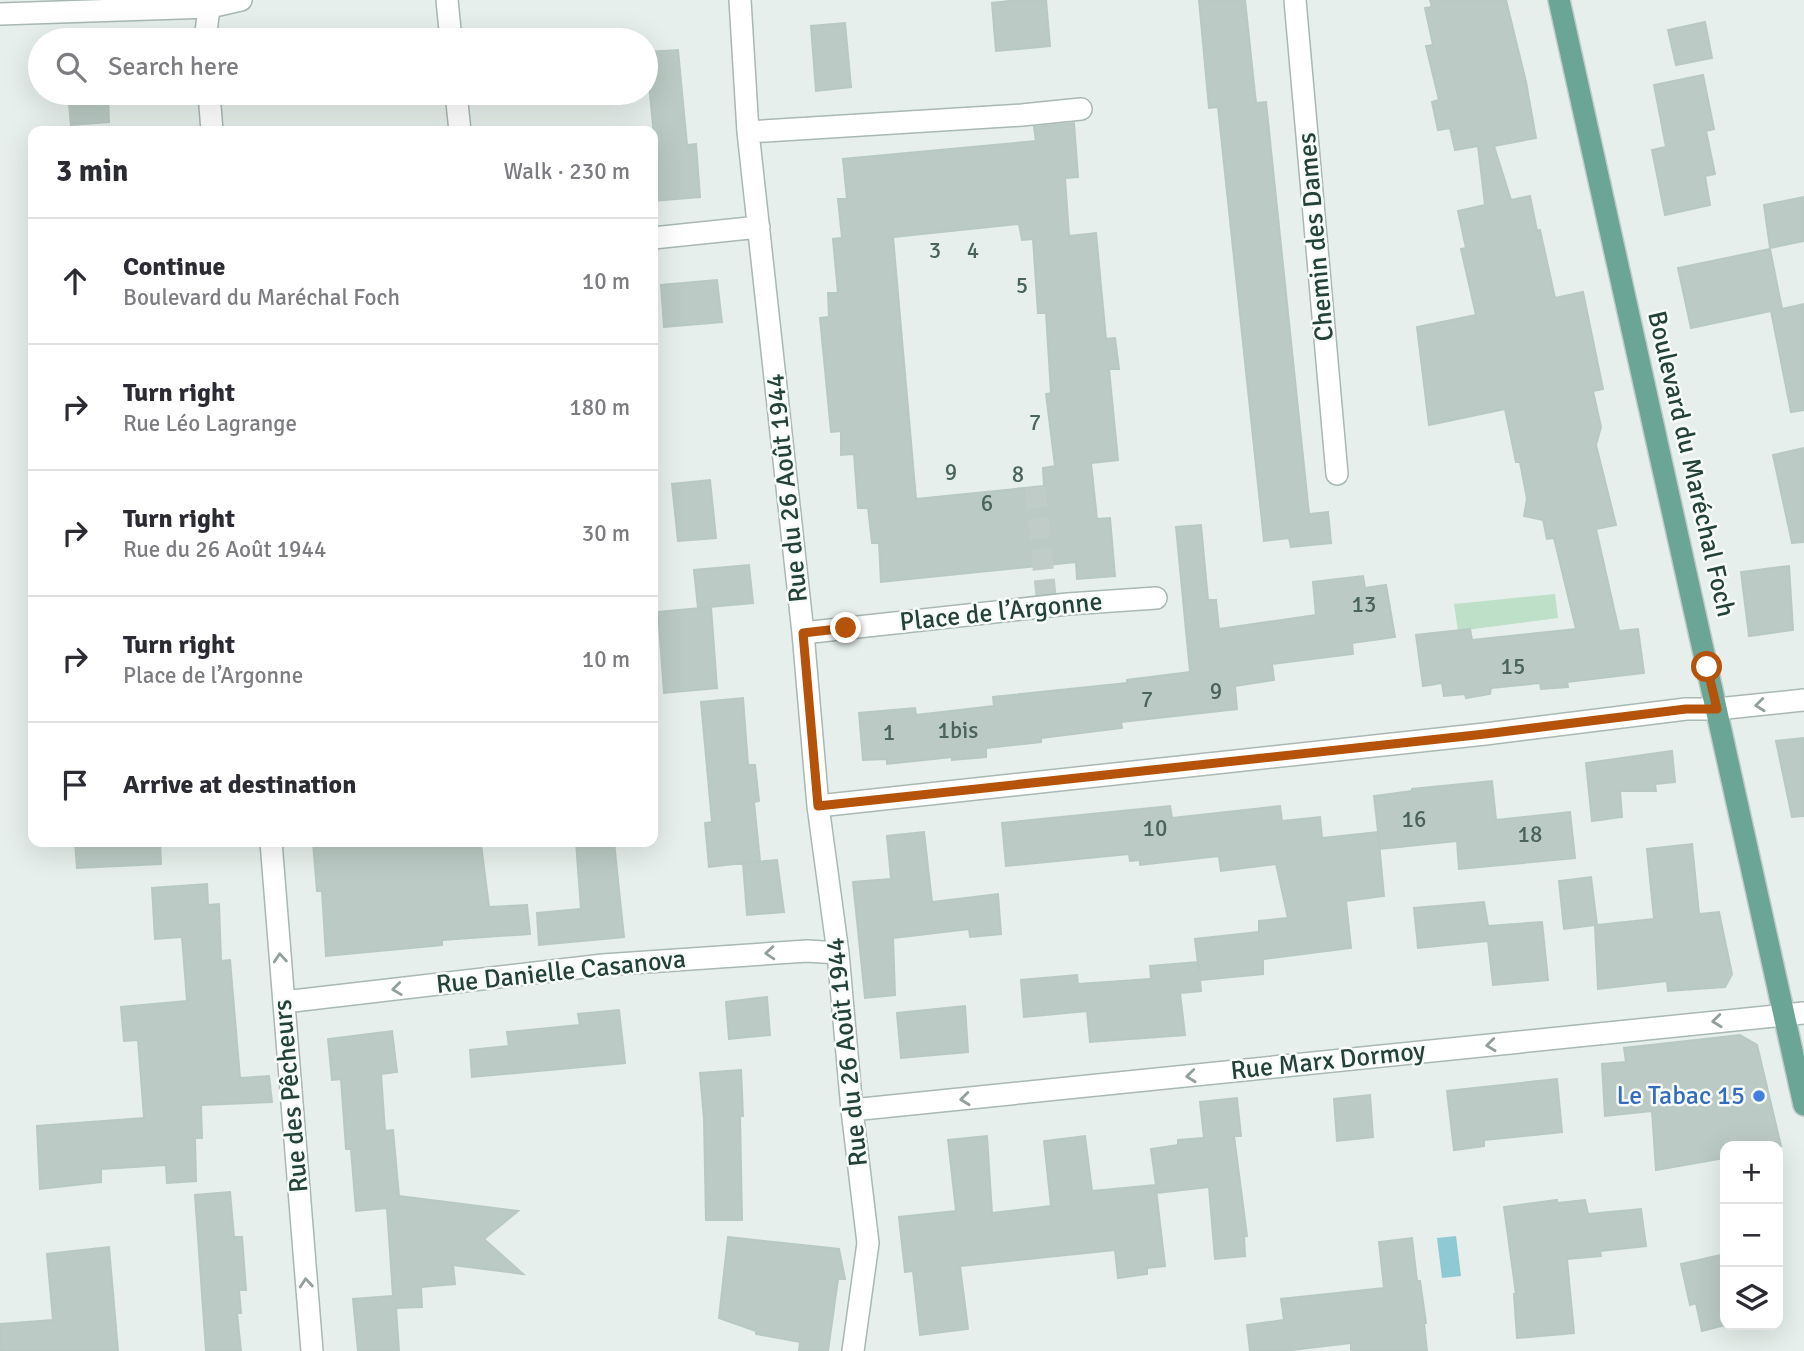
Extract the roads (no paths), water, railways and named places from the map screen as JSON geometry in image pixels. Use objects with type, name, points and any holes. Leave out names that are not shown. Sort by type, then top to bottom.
[{"type":"main road","name":"Boulevard du Maréchal Foch","points":[[1559,0],[1717,709],[1795,1014],[1804,1105]]},
{"type":"street","points":[[0,14],[241,0]]},
{"type":"street","points":[[447,0],[450,28]]},
{"type":"street","name":"Rue du 26 Août 1944","points":[[740,0],[748,132],[803,633],[818,806],[838,953],[852,1110],[868,1243],[853,1351]]},
{"type":"street","name":"Chemin des Dames","points":[[1295,0],[1337,474]]},
{"type":"street","points":[[207,28],[210,3]]},
{"type":"street","points":[[210,105],[212,126]]},
{"type":"street","points":[[457,105],[459,126]]},
{"type":"street","points":[[748,132],[1082,109]]},
{"type":"street","points":[[658,237],[759,227]]},
{"type":"street","name":"Place de l’Argonne","points":[[803,633],[1058,605],[1156,598]]},
{"type":"street","points":[[818,806],[1472,736],[1686,709],[1717,709],[1804,700]]},
{"type":"street","name":"Rue des Pêcheurs","points":[[271,847],[312,1351]]},
{"type":"street","name":"Rue Danielle Casanova","points":[[284,1002],[603,965],[807,951],[838,953]]},
{"type":"street","name":"Rue Marx Dormoy","points":[[852,1110],[1795,1014]]},
{"type":"water","points":[[1456,1236],[1461,1276],[1442,1278],[1437,1238]]},
{"type":"tunnel","points":[[1035,487],[1047,606]]},
{"type":"place","name":"Le Tabac 15","points":[[1759,1096]]}]
